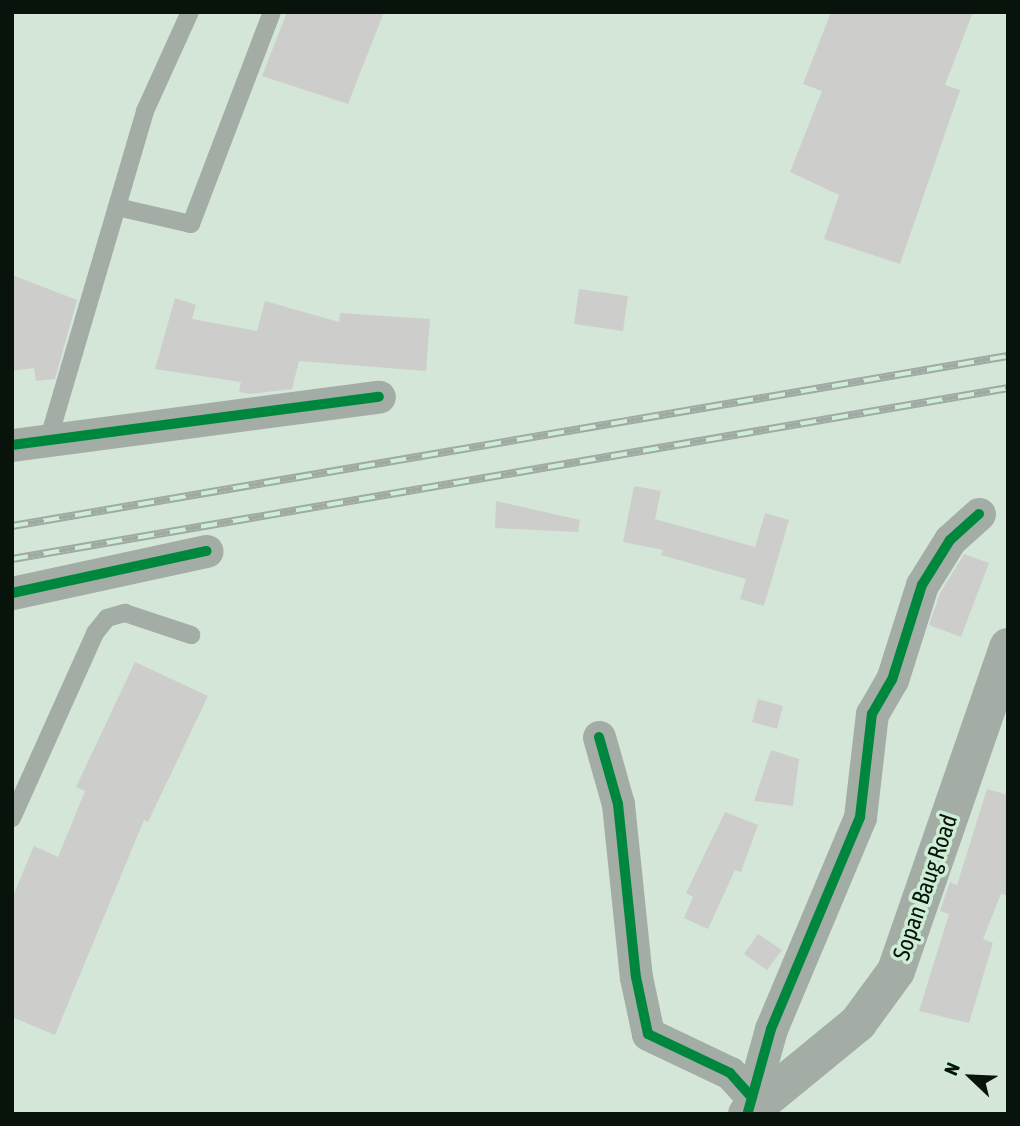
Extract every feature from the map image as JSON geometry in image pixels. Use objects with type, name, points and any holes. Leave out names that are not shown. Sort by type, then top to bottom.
[{"type":"street","points":[[12,445],[379,397]]},
{"type":"street","points":[[749,1107],[771,1029],[860,817],[872,714],[892,680],[922,585],[950,540],[979,514]]},
{"type":"street","points":[[12,593],[206,551]]},
{"type":"street","name":"Sopan Baug Road","points":[[749,1107],[858,1023],[896,971],[1008,647]]},
{"type":"street","points":[[599,737],[618,804],[636,977],[648,1034],[730,1073],[749,1107]]},
{"type":"lane","points":[[48,441],[145,111],[190,12]]},
{"type":"lane","points":[[117,206],[191,223],[272,12]]},
{"type":"lane","points":[[12,818],[95,633],[107,618],[125,613],[191,635]]},
{"type":"building","points":[[287,12],[384,12],[348,104],[262,76]]},
{"type":"building","points":[[831,12],[973,12],[945,85],[960,90],[900,264],[824,239],[839,195],[790,172],[822,91],[803,84]]},
{"type":"building","points":[[12,275],[77,300],[55,379],[36,381],[34,368],[12,371]]},
{"type":"building","points":[[579,289],[628,296],[623,331],[574,324]]},
{"type":"building","points":[[175,298],[196,305],[192,319],[257,331],[265,301],[339,322],[340,313],[430,319],[426,371],[299,361],[292,389],[250,394],[239,392],[241,382],[155,369]]},
{"type":"building","points":[[634,486],[661,491],[655,519],[755,547],[765,513],[789,520],[764,606],[740,599],[746,579],[661,555],[663,550],[623,542]]},
{"type":"building","points":[[496,501],[580,520],[578,532],[495,528]]},
{"type":"building","points":[[964,554],[989,563],[961,637],[929,625],[940,593]]},
{"type":"building","points":[[135,662],[208,696],[148,822],[144,820],[55,1035],[12,1017],[12,898],[34,846],[58,857],[85,791],[76,787]]},
{"type":"building","points":[[758,699],[783,706],[777,729],[752,722]]},
{"type":"building","points":[[771,750],[799,759],[793,806],[754,801]]},
{"type":"building","points":[[987,789],[1008,795],[1008,896],[1001,894],[983,939],[993,943],[969,1023],[919,1011],[949,914],[940,911],[950,882],[957,885]]},
{"type":"building","points":[[725,812],[758,825],[741,872],[735,870],[708,929],[684,918],[693,897],[686,893]]},
{"type":"building","points":[[758,934],[782,950],[767,970],[744,954]]},
{"type":"railway","points":[[12,526],[1008,356]]},
{"type":"railway","points":[[12,559],[1008,388]]},
{"type":"cycle path","points":[[12,445],[379,397]]},
{"type":"cycle path","points":[[748,1112],[771,1029],[860,817],[872,714],[892,680],[922,585],[950,540],[979,514]]},
{"type":"cycle path","points":[[12,593],[207,551]]},
{"type":"cycle path","points":[[599,737],[618,804],[636,977],[648,1034],[730,1073],[751,1096]]}]
